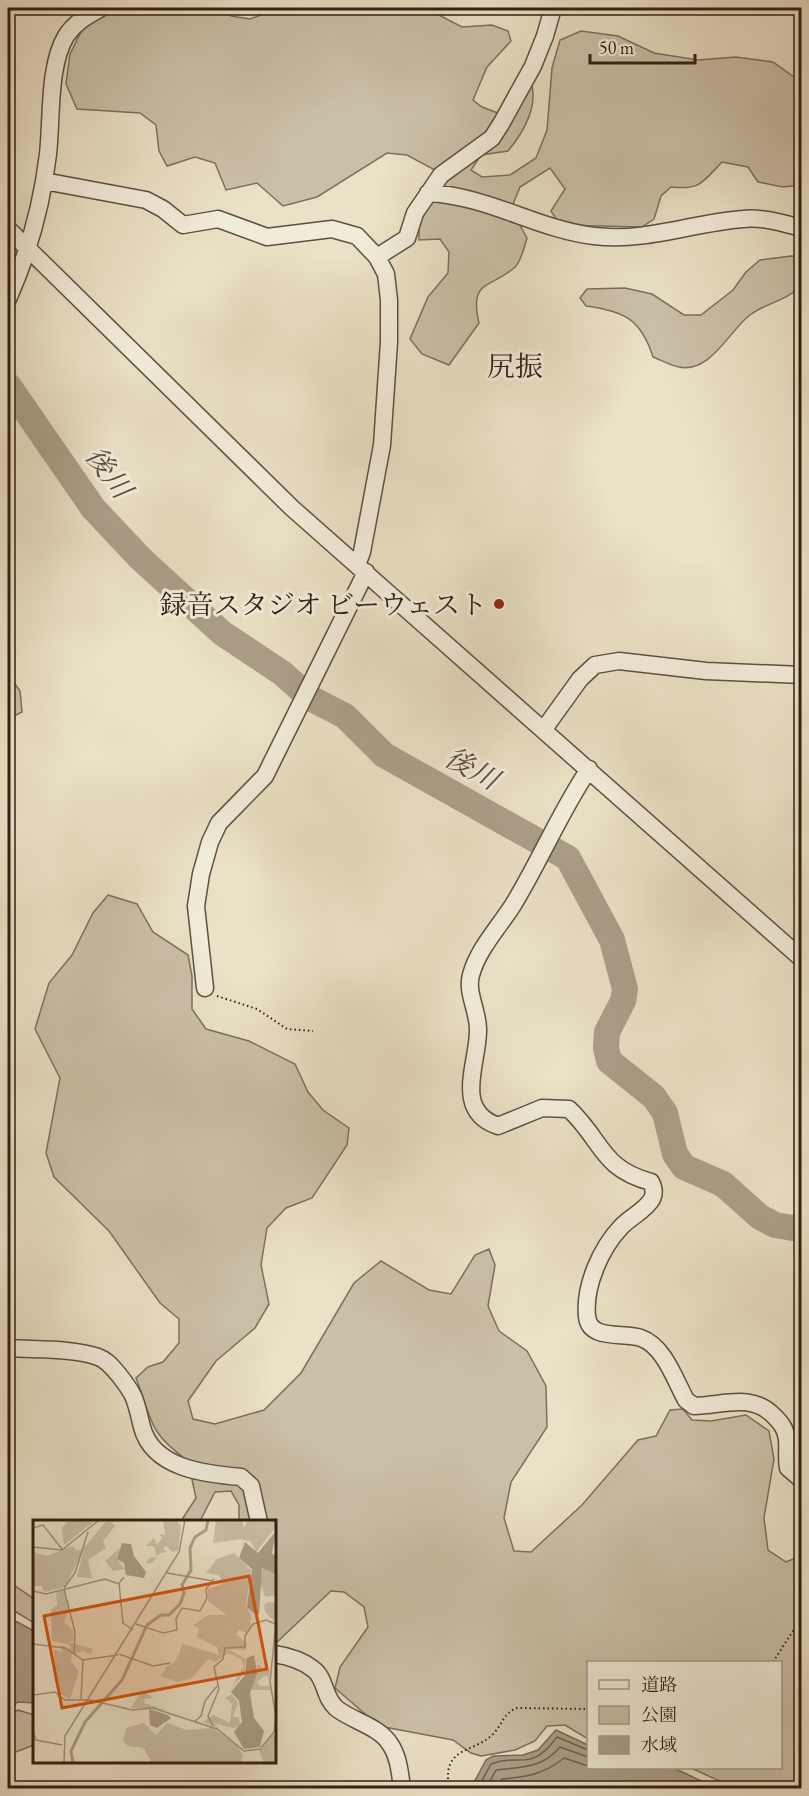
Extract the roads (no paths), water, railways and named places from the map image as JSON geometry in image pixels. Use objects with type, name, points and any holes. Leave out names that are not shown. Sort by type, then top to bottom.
[{"type":"street","points":[[8,299],[29,250],[44,182],[52,89],[60,53],[66,38],[79,21],[101,8]]},
{"type":"street","points":[[377,257],[407,238],[415,213],[441,175],[492,138],[532,66],[545,36],[553,8]]},
{"type":"street","points":[[44,182],[146,200],[163,209],[183,225],[218,219],[267,237],[332,229],[346,232],[357,236],[377,257],[386,274],[389,300],[389,342],[382,445],[361,569],[265,776],[219,823],[210,842],[201,874],[196,906],[205,988]]},
{"type":"street","points":[[428,193],[484,201],[549,226],[594,236],[652,236],[743,219],[765,219],[801,228]]},
{"type":"street","points":[[8,229],[211,432],[361,569],[801,959]]},
{"type":"street","points":[[544,729],[580,679],[595,665],[619,661],[706,671],[801,675]]},
{"type":"street","points":[[589,769],[512,905],[479,956],[470,976],[469,988],[478,1030],[469,1087],[472,1099],[489,1122],[498,1125],[542,1108],[569,1109],[580,1119],[614,1166],[626,1174],[651,1182],[654,1188],[653,1197],[621,1227],[604,1249],[586,1306],[587,1319],[593,1329],[600,1333],[642,1338],[655,1346],[686,1400],[694,1406],[737,1400],[755,1403],[770,1412],[783,1426],[787,1440],[788,1468],[801,1480]]},
{"type":"street","points":[[8,1348],[100,1357],[110,1364],[134,1394],[142,1428],[149,1443],[180,1467],[213,1475],[241,1477],[251,1486],[259,1520]]},
{"type":"street","points":[[276,1655],[313,1668],[319,1674],[327,1698],[337,1709],[389,1742],[396,1757],[402,1788]]},
{"type":"water","points":[[8,1617],[33,1630],[33,1703],[18,1702],[8,1710]]},
{"type":"water","points":[[556,1730],[587,1745],[587,1769],[676,1769],[716,1788],[471,1788],[486,1760],[493,1756],[523,1755],[538,1750]]},
{"type":"waterway","name":"後川","points":[[8,385],[93,508],[141,559],[222,633],[282,673],[310,698],[345,716],[384,755],[568,858],[612,940],[625,989],[623,1001],[607,1032],[606,1048],[609,1061],[654,1097],[665,1113],[675,1154],[684,1167],[723,1184],[760,1217],[775,1225],[793,1228],[802,1226]]},
{"type":"place","name":"録音スタジオ ビーウェスト","points":[[499,604]]},
{"type":"district","name":"尻振","points":[[515,366]]}]
